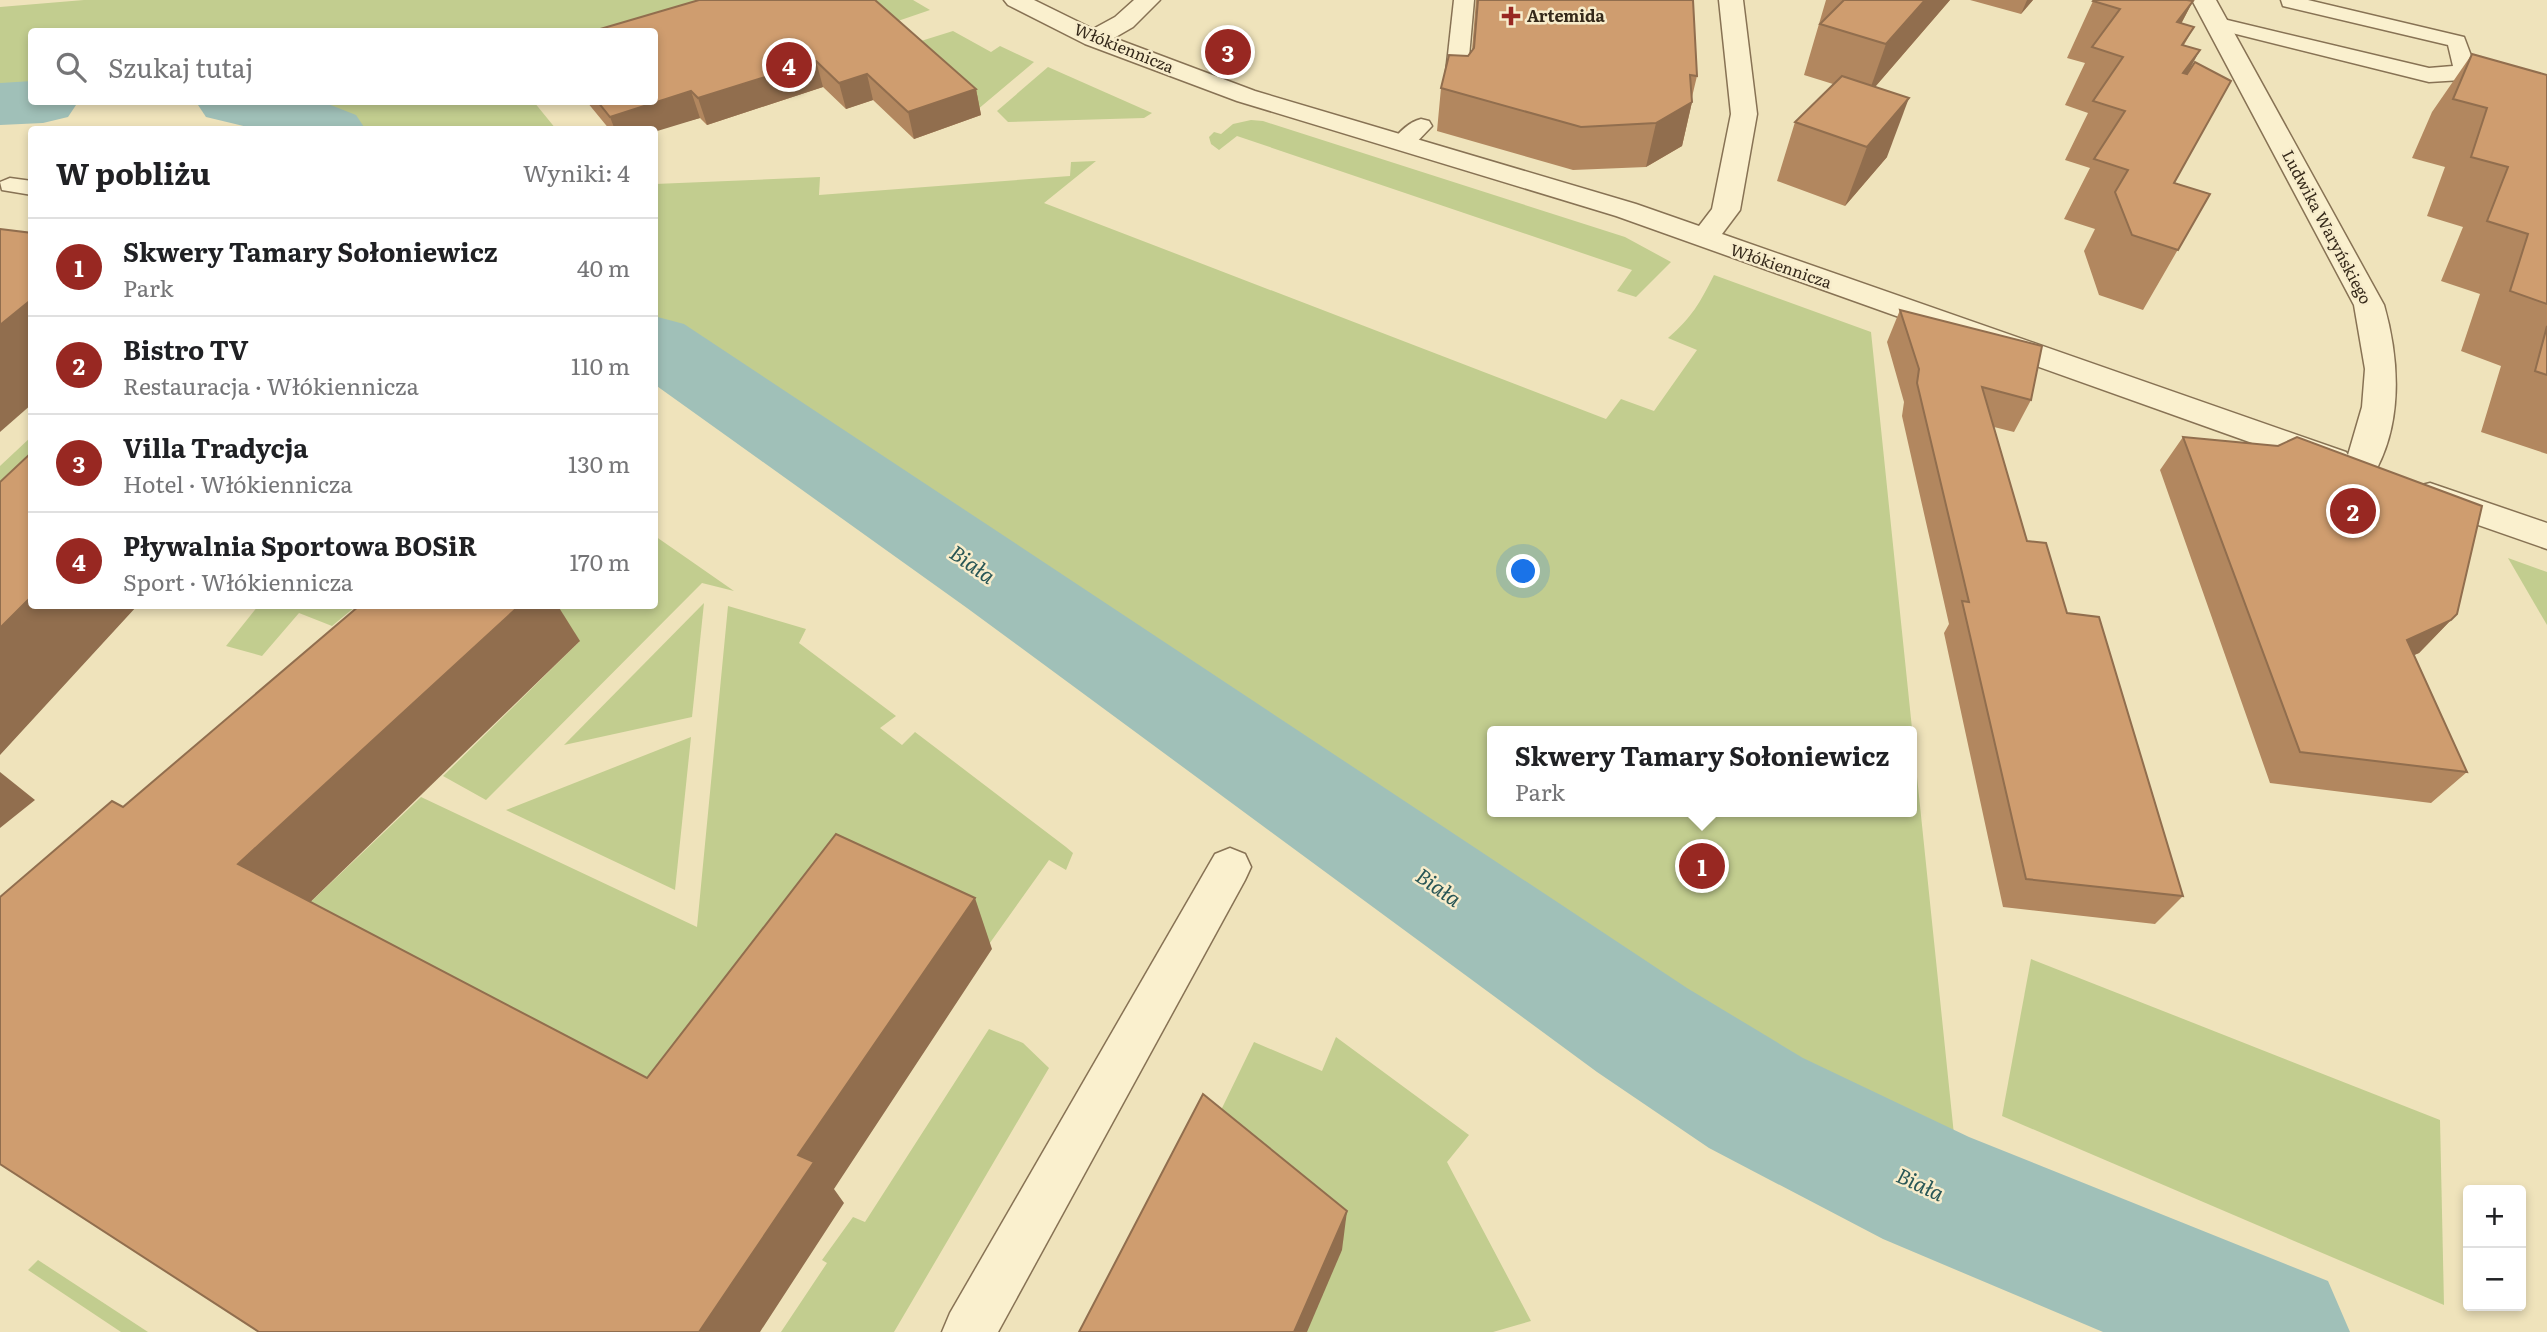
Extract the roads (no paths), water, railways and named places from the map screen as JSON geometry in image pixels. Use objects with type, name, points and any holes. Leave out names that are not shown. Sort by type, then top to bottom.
[{"type":"street","name":"Włókiennicza","points":[[1016,0],[1094,39],[1246,96],[1412,135],[2547,536]]},
{"type":"street","points":[[1094,39],[1124,22],[1148,0]]},
{"type":"street","points":[[1704,239],[1726,210],[1744,114],[1731,0]]},
{"type":"street","name":"Ludwika Waryńskiego","points":[[2211,12],[2370,305],[2379,337],[2383,369],[2380,403],[2381,477]]},
{"type":"street","points":[[969,1332],[1230,867]]},
{"type":"lane","points":[[1455,91],[1464,0]]},
{"type":"lane","points":[[2211,12],[2429,75],[2454,75],[2465,69],[2453,31],[2290,2]]},
{"type":"waterway","name":"Biała","points":[[0,104],[28,103]]},
{"type":"waterway","name":"Biała","points":[[245,105],[296,116],[320,126]]},
{"type":"waterway","name":"Biała","points":[[658,346],[1002,582],[1642,1030],[1756,1103],[1931,1191],[2277,1332]]},
{"type":"place","name":"Artemida","points":[[1511,16]]},
{"type":"place","name":"Villa Tradycja","points":[[1228,52]]},
{"type":"place","name":"Pływalnia Sportowa BOSiR","points":[[789,65]]},
{"type":"place","name":"Bistro TV","points":[[2353,511]]},
{"type":"place","name":"Skwery Tamary Sołoniewicz","points":[[1702,866]]}]
